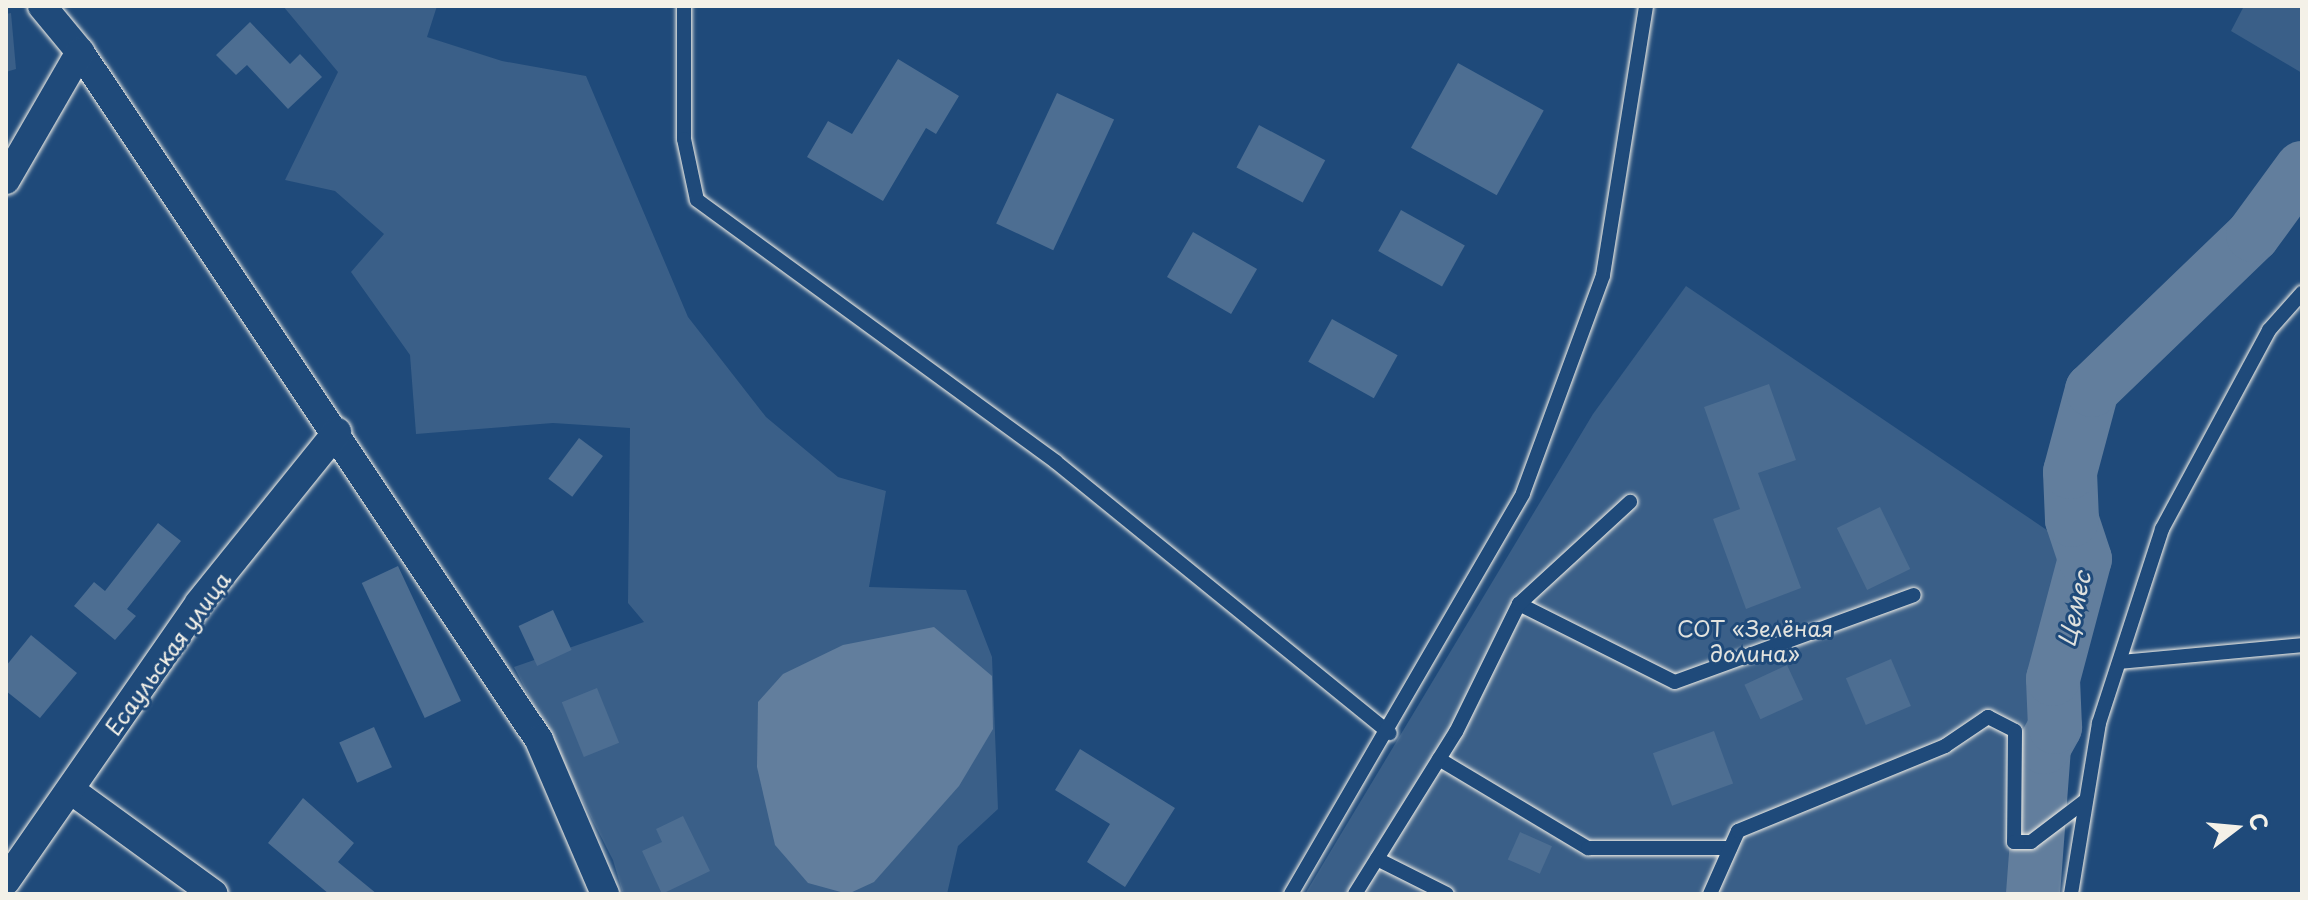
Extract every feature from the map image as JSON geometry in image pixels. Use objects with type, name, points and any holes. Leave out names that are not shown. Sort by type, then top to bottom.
[{"type":"street","points":[[42,6],[80,52],[337,432],[539,740],[605,894]]},
{"type":"street","points":[[6,180],[80,52]]},
{"type":"street","name":"Есаульская улица","points":[[6,881],[72,791],[199,603],[337,432]]},
{"type":"street","points":[[72,791],[214,894]]},
{"type":"lane","points":[[684,6],[684,139],[697,200],[1056,462],[1390,733]]},
{"type":"lane","points":[[1291,894],[1390,733],[1523,493],[1603,275],[1646,6]]},
{"type":"lane","points":[[2071,894],[2085,801],[2120,662],[2162,529],[2269,330],[2302,293]]},
{"type":"lane","points":[[1355,894],[1439,759],[1519,604],[1630,502]]},
{"type":"lane","points":[[1519,604],[1675,682],[1914,595]]},
{"type":"lane","points":[[2120,662],[2302,645]]},
{"type":"lane","points":[[1710,894],[1738,831],[1945,746],[1988,717],[2015,731],[2019,779],[2009,831],[2021,844],[2085,801]]},
{"type":"lane","points":[[1439,759],[1588,848],[1730,848]]},
{"type":"lane","points":[[1377,859],[1447,894]]},
{"type":"green space","points":[[283,6],[437,6],[427,37],[502,61],[586,76],[688,317],[766,417],[838,477],[886,491],[869,587],[966,590],[992,657],[998,809],[958,846],[947,894],[623,894],[613,860],[514,667],[644,622],[628,603],[630,428],[553,423],[416,434],[410,355],[351,272],[384,234],[335,191],[285,180],[338,72]]},
{"type":"green space","points":[[2244,6],[2302,6],[2302,73],[2231,31]]},
{"type":"green space","points":[[11,13],[16,69],[6,72],[6,14]]},
{"type":"green space","name":"СОТ «Зелёная долина»","points":[[1686,286],[2066,543],[2012,894],[1305,894],[1593,414]]},
{"type":"shaded area","points":[[934,627],[992,676],[993,729],[959,786],[874,882],[848,894],[808,883],[775,845],[757,767],[758,702],[783,674],[843,645]]},
{"type":"building","points":[[250,22],[290,64],[300,54],[322,77],[288,109],[247,65],[236,75],[216,55]]},
{"type":"building","points":[[898,59],[959,96],[936,134],[926,128],[883,201],[807,157],[828,121],[852,134]]},
{"type":"building","points":[[1458,63],[1544,111],[1497,195],[1411,148]]},
{"type":"building","points":[[1057,93],[1114,120],[1053,250],[996,224]]},
{"type":"building","points":[[1259,125],[1325,160],[1303,203],[1236,167]]},
{"type":"building","points":[[1401,210],[1465,245],[1442,286],[1378,251]]},
{"type":"building","points":[[1193,232],[1257,269],[1231,314],[1167,277]]},
{"type":"building","points":[[1332,319],[1398,355],[1374,398],[1308,362]]},
{"type":"building","points":[[1769,384],[1796,460],[1758,473],[1801,588],[1746,609],[1713,519],[1740,509],[1704,407]]},
{"type":"building","points":[[579,438],[603,456],[572,497],[548,479]]},
{"type":"building","points":[[1880,507],[1910,569],[1867,590],[1837,528]]},
{"type":"building","points":[[158,523],[181,541],[127,609],[136,616],[115,640],[74,606],[94,582],[105,591]]},
{"type":"building","points":[[398,566],[461,701],[425,718],[362,583]]},
{"type":"building","points":[[553,610],[572,650],[537,666],[519,626]]},
{"type":"building","points":[[31,635],[77,673],[40,718],[6,691],[6,666]]},
{"type":"building","points":[[1891,659],[1911,706],[1866,725],[1846,678]]},
{"type":"building","points":[[1787,665],[1803,699],[1760,719],[1744,685]]},
{"type":"building","points":[[597,688],[619,743],[584,757],[562,702]]},
{"type":"building","points":[[374,727],[392,767],[357,783],[339,742]]},
{"type":"building","points":[[1714,731],[1733,784],[1672,806],[1653,753]]},
{"type":"building","points":[[1080,749],[1175,808],[1125,887],[1087,862],[1110,824],[1055,790]]},
{"type":"building","points":[[303,798],[354,843],[338,862],[377,894],[329,894],[268,843]]},
{"type":"building","points":[[683,816],[710,871],[662,894],[642,851],[662,842],[656,829]]},
{"type":"building","points":[[1520,832],[1552,846],[1540,874],[1508,859]]},
{"type":"waterway","name":"Цемес","points":[[2033,894],[2044,747],[2055,727],[2053,679],[2085,559],[2072,520],[2070,472],[2092,390],[2253,235],[2302,168]]}]
